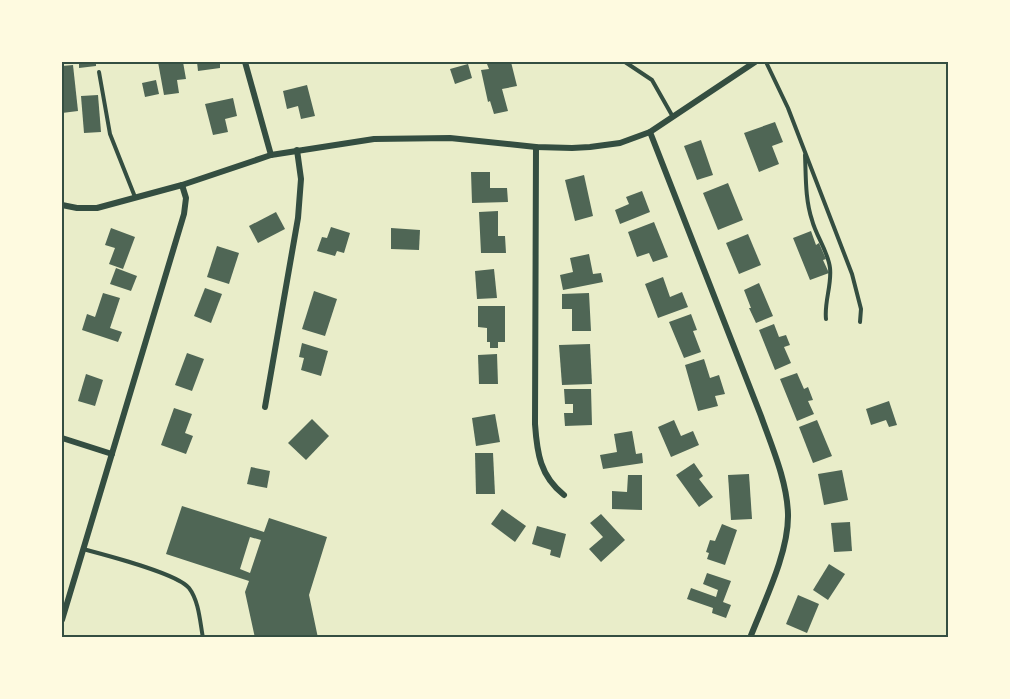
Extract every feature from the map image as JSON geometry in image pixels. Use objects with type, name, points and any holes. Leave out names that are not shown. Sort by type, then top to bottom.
[{"type":"street","points":[[245,62],[271,154]]},
{"type":"street","points":[[62,205],[97,208],[182,185],[271,154],[374,139],[450,138],[536,147],[607,146],[633,140],[650,132],[754,62]]},
{"type":"street","points":[[650,132],[761,416],[784,487],[788,514],[786,541],[750,638]]},
{"type":"street","points":[[536,147],[536,433],[538,452],[545,472],[564,495]]},
{"type":"street","points":[[265,407],[298,218],[301,179],[297,150]]},
{"type":"street","points":[[62,620],[184,214],[186,198],[182,185]]},
{"type":"street","points":[[62,438],[111,454]]},
{"type":"lane","points":[[625,62],[652,80],[673,117]]},
{"type":"lane","points":[[766,62],[788,108],[852,274],[861,309],[860,322]]},
{"type":"lane","points":[[99,72],[111,134],[135,198]]},
{"type":"lane","points":[[805,151],[808,204],[812,222],[830,266],[830,290],[825,310],[826,319]]},
{"type":"lane","points":[[83,549],[180,580],[189,588],[194,598],[203,638]]},
{"type":"building","points":[[79,62],[96,62],[96,66],[79,68]]},
{"type":"building","points":[[158,62],[183,62],[186,79],[177,80],[179,93],[164,95]]},
{"type":"building","points":[[197,62],[220,62],[220,68],[198,71]]},
{"type":"building","points":[[498,62],[503,64],[511,62],[517,86],[502,89],[508,111],[494,114],[490,101],[488,102],[481,70],[489,69],[487,64]]},
{"type":"building","points":[[468,64],[472,78],[455,84],[450,69]]},
{"type":"building","points":[[73,65],[78,111],[62,113],[62,66]]},
{"type":"building","points":[[156,80],[159,94],[145,97],[142,83]]},
{"type":"building","points":[[307,85],[315,116],[301,119],[298,106],[287,109],[283,91]]},
{"type":"building","points":[[98,95],[101,132],[84,133],[81,96]]},
{"type":"building","points":[[233,98],[237,116],[225,119],[228,132],[213,135],[205,104]]},
{"type":"building","points":[[775,122],[783,142],[772,146],[779,164],[759,172],[744,133]]},
{"type":"building","points":[[701,140],[713,175],[697,180],[684,146]]},
{"type":"building","points":[[471,172],[490,172],[490,188],[507,188],[508,202],[472,203]]},
{"type":"building","points":[[584,175],[593,216],[575,221],[565,180]]},
{"type":"building","points":[[728,183],[743,220],[718,230],[703,193]]},
{"type":"building","points":[[642,191],[650,212],[620,224],[615,210],[629,204],[626,197]]},
{"type":"building","points":[[498,211],[498,236],[505,236],[506,253],[481,253],[479,212]]},
{"type":"building","points":[[276,212],[285,229],[258,243],[249,226]]},
{"type":"building","points":[[654,222],[668,257],[653,262],[649,253],[637,257],[628,232]]},
{"type":"building","points":[[331,227],[350,233],[344,253],[337,251],[335,256],[317,251],[322,237],[327,238]]},
{"type":"building","points":[[111,228],[135,237],[123,269],[109,264],[115,248],[105,245]]},
{"type":"building","points":[[391,228],[420,230],[419,250],[391,249]]},
{"type":"building","points":[[811,231],[816,245],[819,243],[826,259],[823,260],[829,273],[810,280],[793,238]]},
{"type":"building","points":[[748,234],[761,265],[739,274],[726,243]]},
{"type":"building","points":[[217,246],[239,253],[229,284],[207,277]]},
{"type":"building","points":[[589,254],[593,274],[601,273],[603,282],[563,290],[560,275],[573,272],[570,258]]},
{"type":"building","points":[[116,268],[137,276],[131,291],[110,284]]},
{"type":"building","points":[[494,269],[497,298],[477,299],[475,271]]},
{"type":"building","points":[[663,277],[670,297],[682,292],[688,307],[658,318],[645,284]]},
{"type":"building","points":[[759,283],[773,316],[756,323],[744,290]]},
{"type":"building","points":[[205,288],[222,294],[211,323],[194,316]]},
{"type":"building","points":[[314,291],[337,299],[325,336],[302,329]]},
{"type":"building","points":[[103,293],[120,298],[110,328],[122,332],[118,342],[82,330],[87,314],[95,317]]},
{"type":"building","points":[[589,293],[591,331],[572,331],[572,309],[562,309],[562,294]]},
{"type":"building","points":[[478,306],[505,306],[505,342],[498,342],[498,348],[490,348],[490,342],[487,342],[487,328],[478,327]]},
{"type":"building","points":[[691,314],[697,330],[693,331],[701,352],[684,358],[669,322]]},
{"type":"building","points":[[774,324],[779,337],[786,335],[790,345],[784,347],[791,363],[775,370],[759,330]]},
{"type":"building","points":[[302,343],[328,351],[321,376],[301,370],[304,358],[299,357]]},
{"type":"building","points":[[590,344],[592,384],[562,385],[559,345]]},
{"type":"building","points":[[187,353],[204,359],[192,391],[175,385]]},
{"type":"building","points":[[497,354],[498,384],[479,384],[478,355]]},
{"type":"building","points":[[704,359],[710,378],[719,375],[725,394],[715,396],[718,406],[698,411],[685,365]]},
{"type":"building","points":[[797,373],[804,389],[808,387],[813,400],[808,401],[814,414],[797,421],[780,379]]},
{"type":"building","points":[[86,374],[103,380],[95,406],[78,401]]},
{"type":"building","points":[[564,389],[591,389],[592,425],[565,426],[564,413],[573,413],[573,404],[565,404]]},
{"type":"building","points":[[889,401],[897,425],[889,427],[886,420],[871,425],[866,409]]},
{"type":"building","points":[[174,408],[192,414],[185,433],[193,436],[186,454],[161,445]]},
{"type":"building","points":[[495,414],[500,442],[476,446],[472,418]]},
{"type":"building","points":[[312,419],[329,436],[306,460],[288,443]]},
{"type":"building","points":[[674,420],[681,436],[693,431],[699,445],[671,457],[658,427]]},
{"type":"building","points":[[817,420],[832,456],[813,463],[799,427]]},
{"type":"building","points":[[632,431],[636,454],[642,453],[643,463],[603,469],[600,455],[617,452],[614,434]]},
{"type":"building","points":[[475,453],[493,453],[495,494],[476,494]]},
{"type":"building","points":[[694,463],[703,476],[699,479],[713,497],[699,507],[676,475]]},
{"type":"building","points":[[251,467],[270,471],[267,488],[247,484]]},
{"type":"building","points":[[842,470],[848,500],[824,505],[818,474]]},
{"type":"building","points":[[749,474],[752,519],[731,520],[728,475]]},
{"type":"building","points":[[628,475],[642,475],[642,510],[612,509],[612,491],[627,492]]},
{"type":"building","points":[[182,506],[264,532],[269,518],[327,537],[309,595],[318,638],[255,638],[245,592],[249,581],[166,554]],"holes":[[[250,537],[261,540],[250,573],[240,569]]]},
{"type":"building","points":[[502,509],[526,526],[515,542],[491,524]]},
{"type":"building","points":[[601,514],[625,540],[601,562],[589,549],[603,537],[590,523]]},
{"type":"building","points":[[850,522],[852,551],[834,552],[831,523]]},
{"type":"building","points":[[722,524],[737,530],[725,565],[707,559],[709,553],[706,552],[710,540],[715,541]]},
{"type":"building","points":[[537,526],[566,534],[560,558],[550,555],[551,550],[532,544]]},
{"type":"building","points":[[829,564],[845,574],[828,600],[813,590]]},
{"type":"building","points":[[707,573],[731,581],[723,602],[731,605],[726,618],[712,613],[713,608],[687,599],[691,588],[716,597],[718,590],[703,584]]},
{"type":"building","points":[[798,595],[819,604],[807,633],[786,624]]}]
